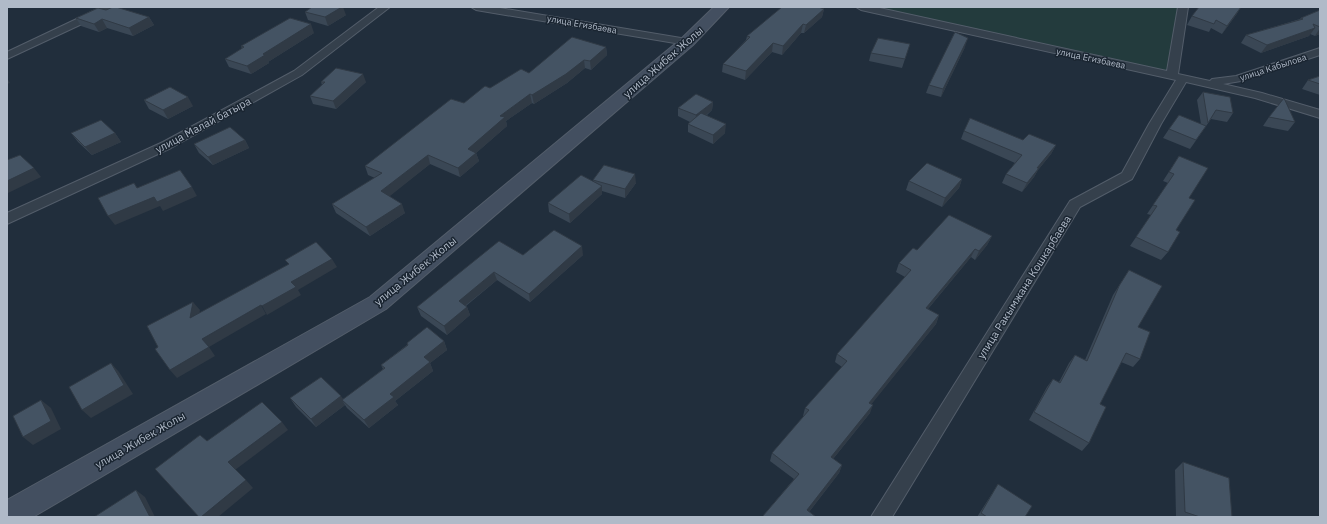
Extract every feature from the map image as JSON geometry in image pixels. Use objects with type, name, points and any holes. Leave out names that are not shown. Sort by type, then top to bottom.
[{"type":"main road","name":"улица Жибек Жолы","points":[[7,516],[378,303],[687,42],[722,7]]},
{"type":"street","points":[[7,56],[110,7]]},
{"type":"street","name":"улица Малай батыра","points":[[7,219],[167,145],[298,73],[385,7]]},
{"type":"street","name":"улица Егизбаева","points":[[476,7],[687,42]]},
{"type":"street","name":"улица Егизбаева","points":[[861,7],[1258,95],[1320,114]]},
{"type":"street","points":[[1177,77],[1183,7]]},
{"type":"street","name":"улица Кабылова","points":[[1201,82],[1237,79],[1320,51]]},
{"type":"street","name":"улица Ракымжана Кошкарбаева","points":[[881,517],[1075,204],[1127,176],[1155,124],[1177,77]]},
{"type":"green space","points":[[868,7],[1178,7],[1167,74]]},
{"type":"building","points":[[113,7],[149,17],[129,28],[102,19],[94,24],[76,18],[98,8],[106,10]]},
{"type":"building","points":[[312,7],[342,7],[325,17],[305,12]]},
{"type":"building","points":[[782,7],[818,7],[824,9],[806,25],[803,24],[783,46],[773,43],[746,71],[723,64],[750,37],[747,36]]},
{"type":"building","points":[[1199,7],[1241,7],[1227,26],[1216,20],[1214,24],[1192,16]]},
{"type":"building","points":[[1320,10],[1320,27],[1313,24],[1315,28],[1267,45],[1246,35],[1303,19],[1301,18]]},
{"type":"building","points":[[290,18],[311,24],[263,54],[265,55],[247,66],[225,59],[244,47],[241,46]]},
{"type":"building","points":[[955,32],[968,38],[943,89],[929,85]]},
{"type":"building","points":[[572,37],[606,47],[590,61],[584,60],[566,74],[532,95],[530,94],[500,116],[505,117],[468,149],[476,153],[458,168],[428,155],[381,191],[402,204],[366,227],[332,204],[382,173],[365,166],[451,99],[464,103],[485,86],[490,88],[521,69],[529,73]]},
{"type":"building","points":[[878,38],[910,44],[905,59],[871,53]]},
{"type":"building","points":[[336,68],[363,74],[333,101],[310,96],[325,82],[321,82]]},
{"type":"building","points":[[1320,76],[1320,84],[1308,80]]},
{"type":"building","points":[[170,87],[188,97],[163,110],[144,100]]},
{"type":"building","points":[[1203,92],[1230,97],[1233,113],[1216,110],[1208,123]]},
{"type":"building","points":[[696,94],[713,102],[696,115],[678,108]]},
{"type":"building","points":[[1284,98],[1295,122],[1269,117]]},
{"type":"building","points":[[701,113],[726,124],[713,135],[688,124]]},
{"type":"building","points":[[1179,115],[1206,126],[1196,140],[1169,129]]},
{"type":"building","points":[[970,118],[1023,140],[1029,134],[1056,145],[1027,183],[1006,174],[1022,155],[964,131]]},
{"type":"building","points":[[101,120],[115,133],[85,147],[71,133]]},
{"type":"building","points":[[230,127],[245,140],[208,157],[194,144]]},
{"type":"building","points":[[20,155],[34,168],[7,181],[7,160]]},
{"type":"building","points":[[1179,156],[1208,168],[1189,198],[1195,200],[1176,230],[1180,232],[1168,252],[1136,237],[1157,206],[1153,205],[1174,174],[1169,172]]},
{"type":"building","points":[[927,163],[962,179],[945,198],[909,181]]},
{"type":"building","points":[[604,165],[635,174],[625,189],[593,180]]},
{"type":"building","points":[[180,170],[192,187],[157,202],[154,197],[108,216],[98,198],[134,183],[137,188]]},
{"type":"building","points":[[581,175],[602,186],[569,214],[548,203]]},
{"type":"building","points":[[949,215],[992,236],[979,251],[975,249],[926,308],[939,315],[869,403],[873,405],[831,457],[842,465],[807,510],[816,517],[762,517],[799,474],[772,453],[809,410],[805,408],[847,361],[837,354],[911,270],[899,263],[913,248],[917,250]]},
{"type":"building","points":[[554,230],[582,246],[529,294],[494,272],[459,301],[467,307],[444,326],[417,307],[499,241],[523,255]]},
{"type":"building","points":[[316,242],[332,259],[291,282],[296,287],[202,339],[209,347],[170,370],[155,349],[158,347],[147,326],[193,302],[190,318],[289,264],[285,260]]},
{"type":"building","points":[[1129,270],[1162,286],[1138,327],[1150,332],[1140,359],[1126,353],[1100,404],[1106,407],[1089,443],[1034,412],[1053,379],[1060,383],[1075,355],[1087,361],[1119,286]]},
{"type":"building","points":[[427,327],[444,341],[424,357],[430,362],[390,394],[394,397],[364,420],[342,400],[385,368],[381,365],[408,345],[407,343]]},
{"type":"building","points":[[111,363],[124,385],[82,410],[69,387]]},
{"type":"building","points":[[321,377],[341,396],[311,419],[290,398]]},
{"type":"building","points":[[41,400],[51,421],[23,437],[13,416]]},
{"type":"building","points":[[262,402],[282,422],[228,462],[246,480],[201,517],[199,517],[155,469],[200,435],[207,441]]},
{"type":"building","points":[[1183,462],[1229,478],[1232,517],[1200,517],[1185,512]]},
{"type":"building","points":[[998,484],[1032,506],[1025,517],[987,517],[981,513]]},
{"type":"building","points":[[136,490],[150,517],[94,517]]}]
